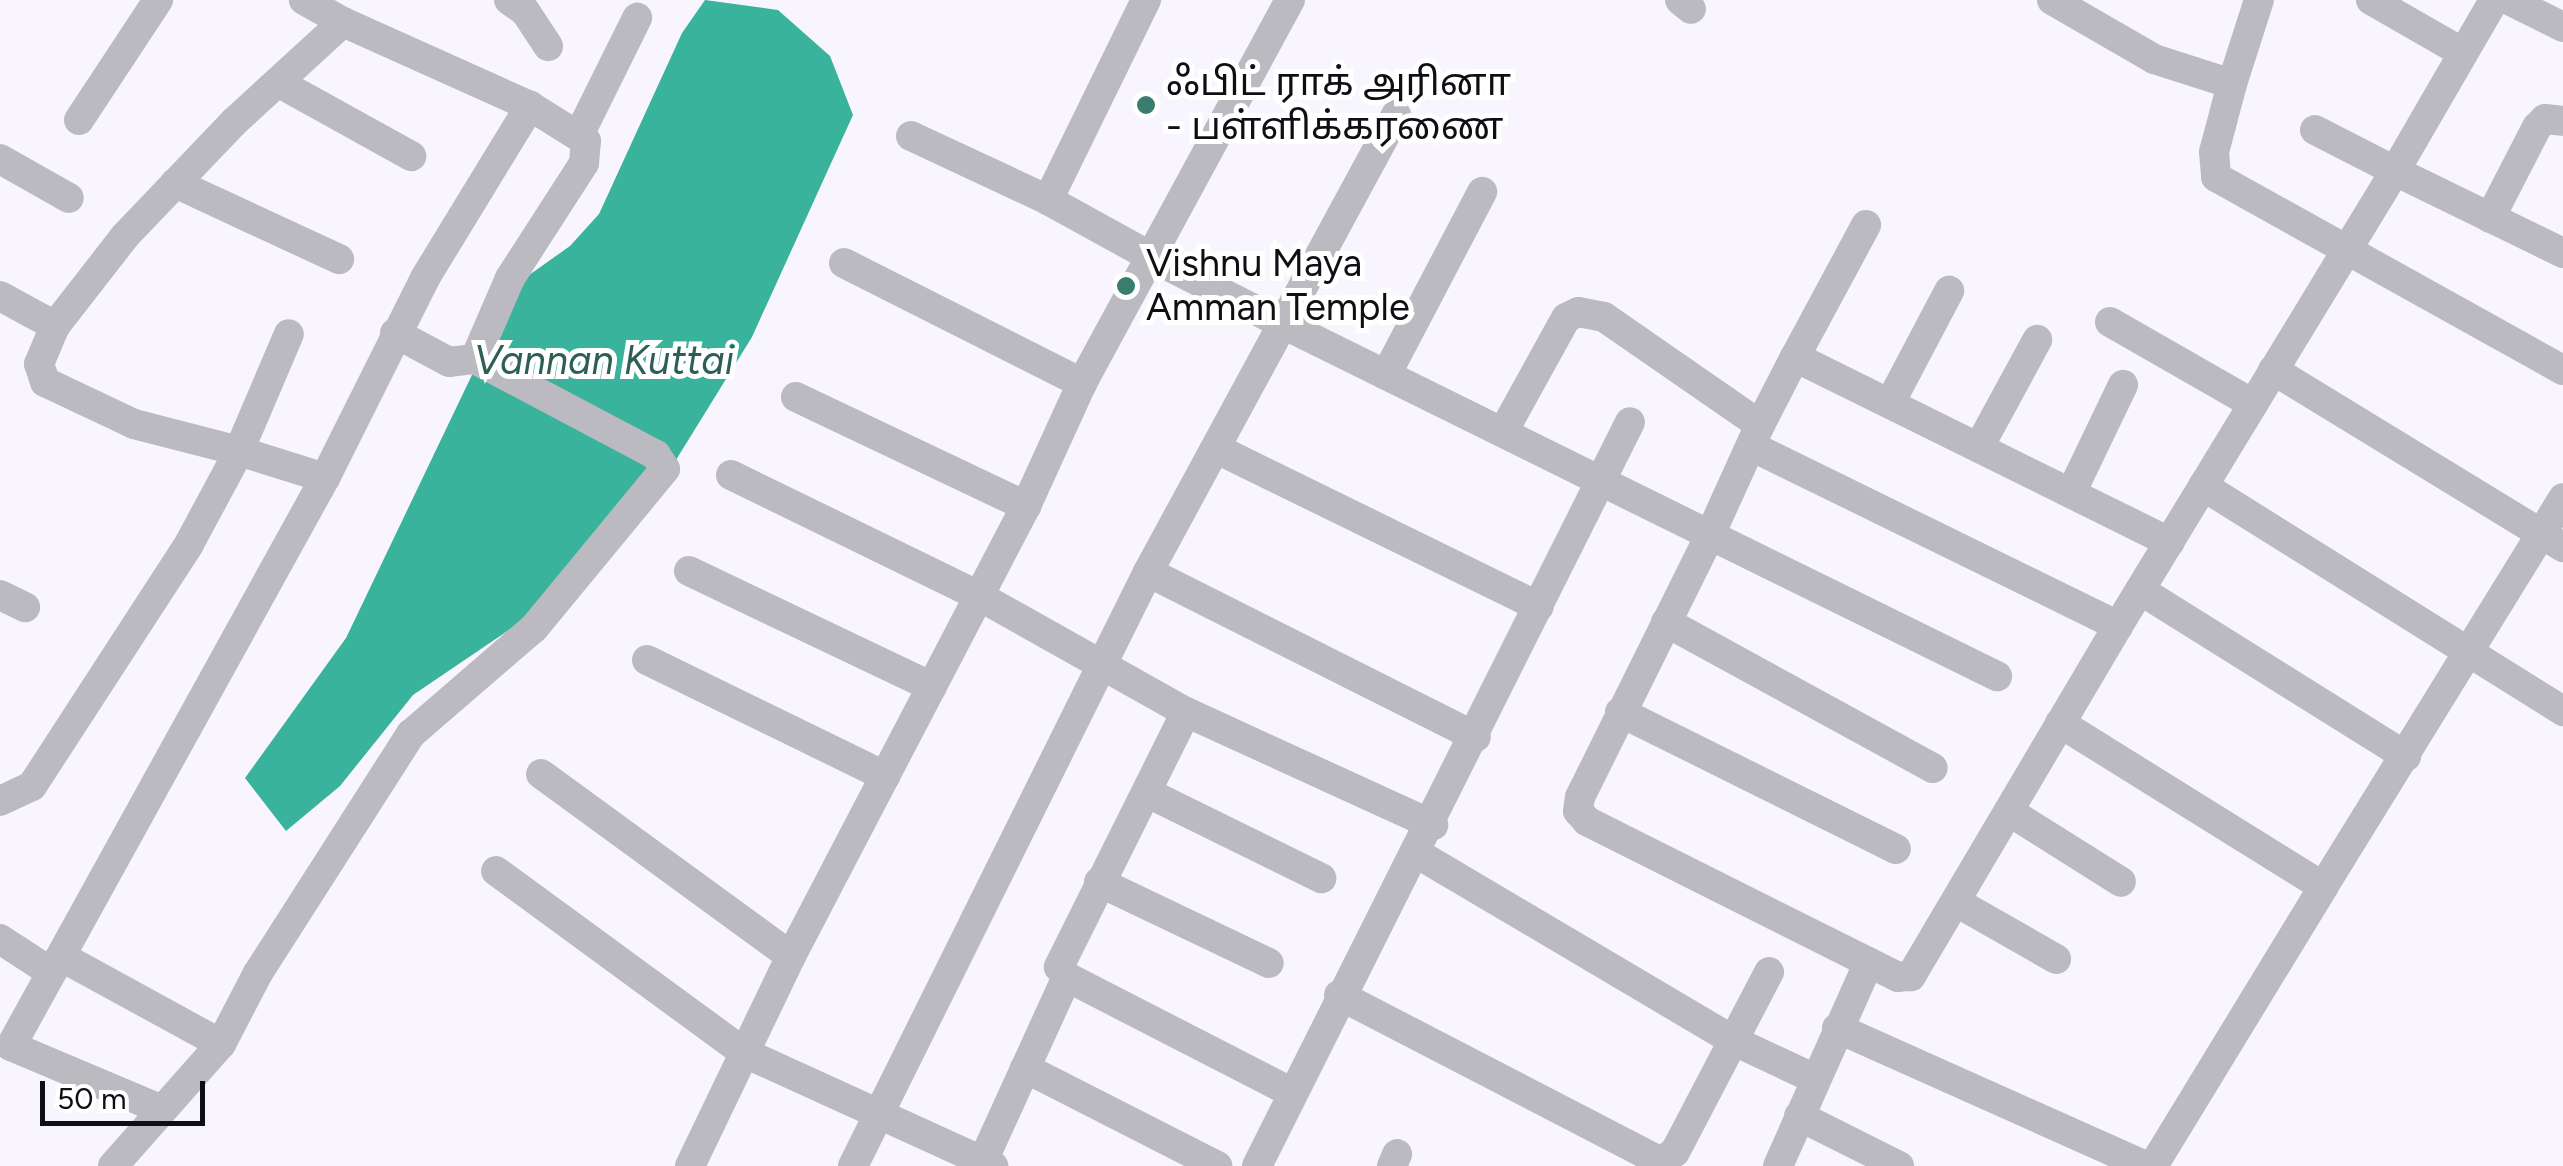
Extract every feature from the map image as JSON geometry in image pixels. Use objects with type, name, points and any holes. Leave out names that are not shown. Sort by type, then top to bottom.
[{"type":"street","points":[[79,120],[158,0]]},
{"type":"street","points":[[304,0],[530,106],[579,135],[589,149],[584,163],[510,278],[475,359]]},
{"type":"street","points":[[509,0],[525,11],[548,46]]},
{"type":"street","points":[[1048,200],[1146,0]]},
{"type":"street","points":[[690,1166],[791,956],[1026,506],[1082,383],[1155,259],[1290,0]]},
{"type":"street","points":[[2052,0],[2101,11],[2154,59],[2232,84]]},
{"type":"street","points":[[2259,0],[2214,152],[2216,178],[2349,248],[2563,370]]},
{"type":"street","points":[[2370,0],[2464,53]]},
{"type":"street","points":[[1866,224],[1755,435],[1710,535],[1580,797],[1581,816],[1898,978],[1911,976],[1958,902],[2060,723],[2349,248],[2494,0]]},
{"type":"street","points":[[2509,0],[2563,27]]},
{"type":"street","points":[[579,135],[637,18]]},
{"type":"street","points":[[324,478],[240,451],[134,424],[46,382],[38,370],[54,326],[175,183],[344,22]]},
{"type":"street","points":[[281,84],[411,156]]},
{"type":"street","points":[[160,1109],[4,1049],[324,478],[395,333],[530,106]]},
{"type":"street","points":[[852,1166],[1148,572],[1219,450],[1282,324],[1396,115]]},
{"type":"street","points":[[2490,218],[2537,127],[2545,119],[2563,121]]},
{"type":"street","points":[[2316,130],[2563,253]]},
{"type":"street","points":[[911,136],[1048,200],[1282,324],[1997,676]]},
{"type":"street","points":[[0,159],[69,198]]},
{"type":"street","points":[[175,183],[340,259]]},
{"type":"street","points":[[1386,374],[1482,192]]},
{"type":"street","points":[[844,263],[1082,383]]},
{"type":"street","points":[[1890,404],[1949,291]]},
{"type":"street","points":[[0,296],[54,326]]},
{"type":"street","points":[[1503,432],[1566,318],[1578,312],[1604,317],[1755,435],[2118,626]]},
{"type":"street","points":[[2110,322],[2253,404]]},
{"type":"street","points":[[113,1166],[220,1044],[258,972],[411,734],[534,628],[665,469],[656,454],[475,359],[449,362],[395,333]]},
{"type":"street","points":[[0,801],[32,786],[189,544],[240,451],[289,334]]},
{"type":"street","points":[[1979,447],[2037,340]]},
{"type":"street","points":[[1795,356],[2170,542]]},
{"type":"street","points":[[2273,370],[2552,541]]},
{"type":"street","points":[[2071,493],[2123,385]]},
{"type":"street","points":[[796,397],[1026,506]]},
{"type":"street","points":[[1257,1166],[1289,1092],[1433,825],[1630,422]]},
{"type":"street","points":[[1219,450],[1539,607]]},
{"type":"street","points":[[731,475],[979,596],[1186,712],[1433,825]]},
{"type":"street","points":[[2203,486],[2563,711]]},
{"type":"street","points":[[1837,1028],[2149,1166],[2469,652],[2552,541],[2563,498]]},
{"type":"street","points":[[689,571],[932,686]]},
{"type":"street","points":[[1148,572],[1476,737]]},
{"type":"street","points":[[2140,590],[2406,756]]},
{"type":"street","points":[[1666,622],[1933,768]]},
{"type":"street","points":[[647,660],[885,776]]},
{"type":"street","points":[[1186,712],[1150,794],[1099,882],[1060,962],[1066,977],[1289,1092]]},
{"type":"street","points":[[1620,712],[1896,849]]},
{"type":"street","points":[[2060,723],[2324,887]]},
{"type":"street","points":[[541,774],[791,956]]},
{"type":"street","points":[[1150,794],[1321,878]]},
{"type":"street","points":[[2010,812],[2121,882]]},
{"type":"street","points":[[1418,854],[1734,1040],[1814,1078]]},
{"type":"street","points":[[496,871],[745,1053],[878,1110],[988,1164],[1066,977]]},
{"type":"street","points":[[1099,882],[1268,963]]},
{"type":"street","points":[[1958,902],[2056,959]]},
{"type":"street","points":[[0,939],[220,1044]]},
{"type":"street","points":[[1778,1166],[1869,962]]},
{"type":"street","points":[[1340,995],[1661,1162],[1675,1152],[1768,972]]},
{"type":"street","points":[[1026,1068],[1217,1166]]},
{"type":"street","points":[[1799,1116],[1899,1166]]},
{"type":"water","name":"Vannan Kuttai","points":[[705,0],[778,10],[830,56],[853,115],[752,337],[658,489],[584,579],[413,695],[340,786],[286,831],[245,778],[346,638],[515,285],[570,246],[599,214],[682,33]]},
{"type":"place","name":"ஃபிட் ராக் அரினா - பள்ளிக்கரணை","points":[[1146,105]]},
{"type":"place","name":"Vishnu Maya Amman Temple","points":[[1126,286]]}]
